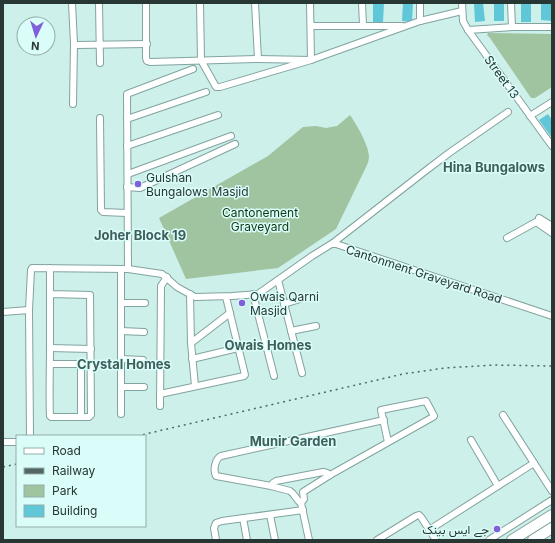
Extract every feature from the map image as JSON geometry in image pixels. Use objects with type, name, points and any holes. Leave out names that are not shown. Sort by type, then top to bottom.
[{"type":"main road","points":[[512,540],[552,515]]},
{"type":"main road","points":[[533,540],[552,528]]},
{"type":"street","points":[[72,3],[74,44],[73,104]]},
{"type":"street","points":[[99,3],[100,63]]},
{"type":"street","points":[[146,3],[147,61],[258,59],[311,60]]},
{"type":"street","points":[[200,3],[201,60],[216,87],[311,60],[420,20],[462,11]]},
{"type":"street","points":[[255,3],[258,59]]},
{"type":"street","points":[[310,3],[311,60]]},
{"type":"street","points":[[362,3],[363,25]]},
{"type":"street","points":[[420,3],[420,20]]},
{"type":"street","name":"Street 13","points":[[462,3],[463,21],[468,30],[552,146]]},
{"type":"street","points":[[511,3],[512,27]]},
{"type":"street","points":[[310,26],[405,26]]},
{"type":"street","points":[[468,30],[512,27],[552,27]]},
{"type":"street","points":[[74,44],[147,44]]},
{"type":"street","points":[[122,414],[121,303],[125,269],[128,187],[127,94],[194,69]]},
{"type":"street","points":[[127,119],[206,92]]},
{"type":"street","points":[[530,116],[551,104]]},
{"type":"street","points":[[333,243],[449,153],[508,112]]},
{"type":"street","points":[[127,146],[218,114]]},
{"type":"street","points":[[100,118],[101,210],[103,212],[127,213]]},
{"type":"street","points":[[128,174],[231,136]]},
{"type":"street","points":[[128,187],[140,188],[235,144]]},
{"type":"street","points":[[538,218],[552,226]]},
{"type":"street","points":[[507,238],[536,222],[552,233]]},
{"type":"street","name":"Cantonment Graveyard Road","points":[[29,310],[32,268],[125,269],[162,274],[177,287],[195,297],[226,297],[258,294],[333,243],[552,316]]},
{"type":"street","points":[[50,268],[50,294],[50,416],[89,417],[91,416],[90,296],[50,294]]},
{"type":"street","points":[[160,406],[161,286],[166,277]]},
{"type":"street","points":[[278,280],[302,373]]},
{"type":"street","points":[[190,294],[190,343],[195,386]]},
{"type":"street","points":[[253,294],[274,376]]},
{"type":"street","points":[[160,394],[244,376],[245,374],[226,297]]},
{"type":"street","points":[[284,304],[300,299]]},
{"type":"street","points":[[121,303],[145,304]]},
{"type":"street","points":[[3,312],[29,310],[30,435]]},
{"type":"street","points":[[190,343],[230,313]]},
{"type":"street","points":[[291,331],[316,326]]},
{"type":"street","points":[[121,331],[144,332]]},
{"type":"street","points":[[50,348],[91,349]]},
{"type":"street","points":[[192,359],[238,348]]},
{"type":"street","points":[[122,359],[143,360]]},
{"type":"street","points":[[50,364],[91,364]]},
{"type":"street","points":[[81,364],[81,417]]},
{"type":"street","points":[[121,387],[144,387]]},
{"type":"street","points":[[301,503],[304,499],[302,492],[433,417],[434,416],[427,402],[425,401],[381,410],[388,442]]},
{"type":"street","points":[[503,415],[552,491]]},
{"type":"street","points":[[309,540],[301,503],[292,493],[271,486],[216,476],[214,472],[218,458],[221,456],[384,420]]},
{"type":"street","points":[[471,440],[498,486]]},
{"type":"street","points":[[3,442],[16,442]]},
{"type":"street","points":[[430,530],[534,463]]},
{"type":"street","points":[[271,486],[276,481],[323,472],[330,475]]},
{"type":"street","points":[[490,540],[552,500]]},
{"type":"street","points":[[216,540],[214,528],[216,524],[222,521],[303,510]]},
{"type":"street","points":[[270,515],[275,540]]},
{"type":"street","points":[[377,540],[419,515],[436,540]]},
{"type":"street","points":[[243,518],[247,540]]},
{"type":"green space","points":[[488,33],[552,34],[552,87],[535,98],[531,98],[487,35]]},
{"type":"green space","name":"Cantonement Graveyard","points":[[350,115],[364,140],[369,158],[336,229],[278,268],[186,279],[159,218],[268,156],[303,127],[316,126],[326,128],[337,126]]},
{"type":"building","points":[[373,3],[384,3],[383,22],[373,22]]},
{"type":"building","points":[[403,3],[413,3],[412,22],[402,21]]},
{"type":"building","points":[[474,3],[483,3],[485,21],[475,22]]},
{"type":"building","points":[[494,3],[504,3],[504,21],[494,21]]},
{"type":"building","points":[[521,3],[531,3],[531,22],[521,22]]},
{"type":"building","points":[[541,3],[552,3],[552,21],[541,20]]},
{"type":"building","points":[[548,114],[552,120],[552,138],[539,120]]},
{"type":"railway","points":[[141,435],[403,374],[445,368],[494,365],[552,366]]},
{"type":"railway","points":[[3,467],[16,464]]},
{"type":"place","name":"Gulshan Bungalows Masjid","points":[[138,184]]},
{"type":"place","name":"Owais Qarni Masjid","points":[[242,303]]},
{"type":"place","name":"جے ایس بینک","points":[[497,529]]},
{"type":"district","name":"Hina Bungalows","points":[[494,167]]},
{"type":"district","name":"Joher Block 19","points":[[140,235]]},
{"type":"district","name":"Owais Homes","points":[[268,345]]},
{"type":"district","name":"Crystal Homes","points":[[124,364]]},
{"type":"district","name":"Munir Garden","points":[[293,441]]}]
